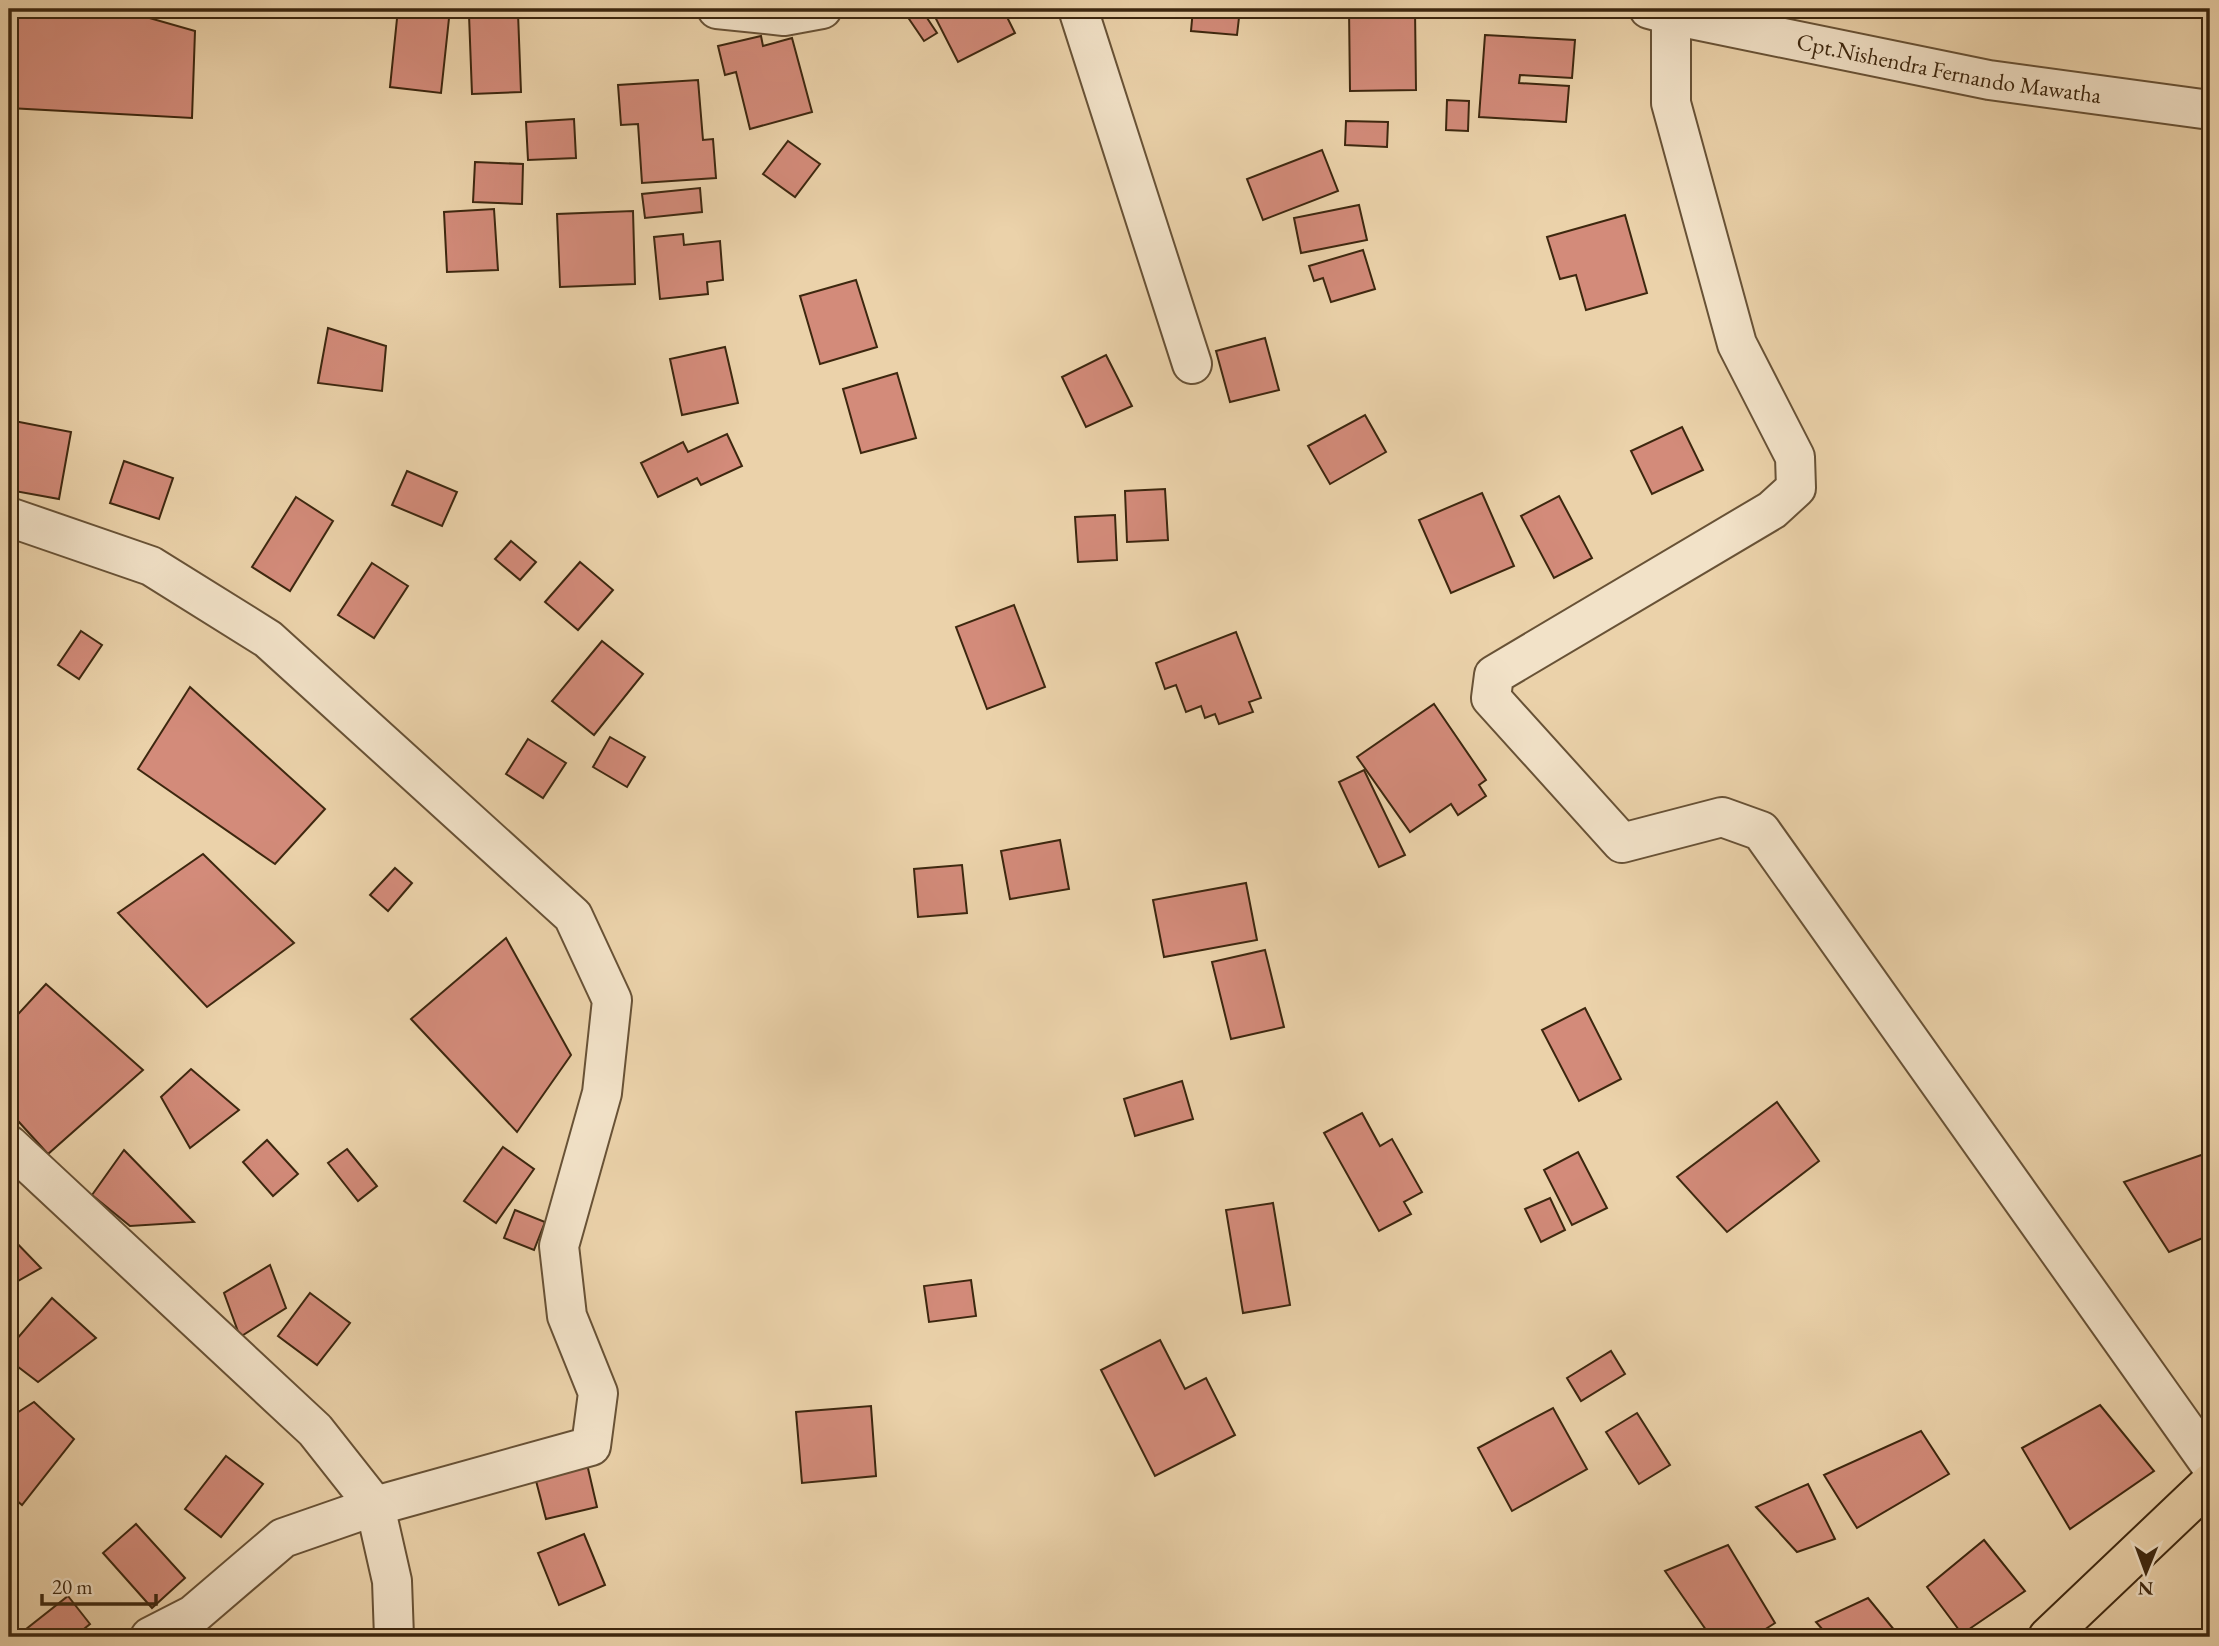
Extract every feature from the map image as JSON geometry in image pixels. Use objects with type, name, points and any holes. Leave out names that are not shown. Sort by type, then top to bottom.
[{"type":"main road","points":[[2048,1637],[2210,1483]]},
{"type":"street","points":[[717,9],[784,16],[822,9]]},
{"type":"street","points":[[1078,9],[1192,364]]},
{"type":"street","points":[[1660,12],[1671,103],[1737,344],[1795,457],[1796,488],[1772,510],[1494,675],[1491,698],[1622,843],[1722,817],[1761,831],[2210,1464]]},
{"type":"street","name":"Cpt.Nishendra Fernando Mawatha","points":[[1660,12],[1989,80],[2210,110]]},
{"type":"street","points":[[9,517],[151,566],[268,639],[573,916],[612,1000],[603,1093],[559,1246],[567,1317],[598,1393],[591,1446],[375,1506],[283,1538],[193,1615],[150,1637]]},
{"type":"street","points":[[9,1146],[315,1430],[375,1506],[392,1581],[394,1637]]},
{"type":"building","points":[[9,9],[118,9],[195,31],[192,118],[9,108]]},
{"type":"building","points":[[398,9],[450,9],[441,93],[390,87]]},
{"type":"building","points":[[911,9],[921,9],[937,33],[924,41],[905,13]]},
{"type":"building","points":[[931,9],[1003,9],[1015,33],[958,62]]},
{"type":"building","points":[[1193,9],[1240,9],[1237,35],[1191,31]]},
{"type":"building","points":[[1349,9],[1415,9],[1416,90],[1350,91]]},
{"type":"building","points":[[518,13],[521,92],[472,94],[469,15]]},
{"type":"building","points":[[1485,35],[1575,40],[1572,78],[1520,75],[1519,83],[1569,86],[1566,122],[1479,117]]},
{"type":"building","points":[[761,36],[763,46],[792,38],[812,112],[750,129],[736,72],[725,75],[718,46]]},
{"type":"building","points":[[698,80],[703,140],[713,139],[716,178],[642,183],[638,124],[621,125],[618,85]]},
{"type":"building","points":[[1447,100],[1469,101],[1468,131],[1446,130]]},
{"type":"building","points":[[574,119],[576,158],[528,160],[526,122]]},
{"type":"building","points":[[1346,121],[1388,122],[1387,147],[1345,145]]},
{"type":"building","points":[[788,141],[820,164],[795,197],[763,174]]},
{"type":"building","points":[[1322,150],[1338,191],[1263,220],[1247,179]]},
{"type":"building","points":[[475,162],[523,164],[522,204],[473,202]]},
{"type":"building","points":[[700,188],[702,212],[645,218],[642,194]]},
{"type":"building","points":[[1359,205],[1367,240],[1301,253],[1294,218]]},
{"type":"building","points":[[494,209],[498,270],[447,272],[444,212]]},
{"type":"building","points":[[633,211],[635,284],[560,287],[557,214]]},
{"type":"building","points":[[1625,215],[1647,293],[1586,310],[1576,275],[1560,279],[1547,237]]},
{"type":"building","points":[[683,234],[684,245],[720,241],[723,280],[707,282],[708,294],[660,299],[654,237]]},
{"type":"building","points":[[1363,250],[1375,289],[1331,302],[1323,278],[1314,281],[1309,266]]},
{"type":"building","points":[[856,280],[877,347],[820,364],[800,296]]},
{"type":"building","points":[[328,328],[386,346],[382,391],[318,383]]},
{"type":"building","points":[[1265,338],[1279,390],[1230,402],[1216,351]]},
{"type":"building","points":[[725,347],[738,403],[682,415],[670,359]]},
{"type":"building","points":[[1106,355],[1132,406],[1086,427],[1062,377]]},
{"type":"building","points":[[897,373],[916,438],[861,453],[843,389]]},
{"type":"building","points":[[1365,415],[1386,452],[1330,484],[1308,446]]},
{"type":"building","points":[[9,420],[71,432],[59,499],[9,490]]},
{"type":"building","points":[[1682,427],[1703,470],[1652,494],[1631,451]]},
{"type":"building","points":[[727,434],[742,466],[701,485],[697,478],[658,497],[641,463],[683,442],[688,452]]},
{"type":"building","points":[[124,461],[173,478],[159,519],[110,503]]},
{"type":"building","points":[[407,471],[457,492],[442,526],[392,505]]},
{"type":"building","points":[[1165,489],[1168,540],[1127,542],[1125,491]]},
{"type":"building","points":[[1482,493],[1514,566],[1451,593],[1419,520]]},
{"type":"building","points":[[1559,496],[1592,558],[1554,578],[1521,516]]},
{"type":"building","points":[[296,497],[333,521],[290,591],[252,567]]},
{"type":"building","points":[[1115,515],[1117,560],[1078,562],[1075,517]]},
{"type":"building","points":[[511,541],[536,562],[520,580],[495,559]]},
{"type":"building","points":[[580,562],[613,590],[578,630],[545,602]]},
{"type":"building","points":[[372,563],[408,586],[374,638],[338,615]]},
{"type":"building","points":[[1014,605],[1045,687],[987,709],[956,627]]},
{"type":"building","points":[[81,631],[102,645],[79,679],[58,665]]},
{"type":"building","points":[[1236,632],[1261,698],[1249,702],[1253,712],[1219,724],[1215,714],[1205,718],[1201,706],[1186,712],[1176,685],[1165,689],[1156,663]]},
{"type":"building","points":[[602,641],[643,674],[594,735],[552,701]]},
{"type":"building","points":[[190,687],[325,809],[275,864],[138,769]]},
{"type":"building","points":[[1434,704],[1486,780],[1479,785],[1486,796],[1458,815],[1451,804],[1410,832],[1357,757]]},
{"type":"building","points":[[610,737],[645,757],[627,787],[593,767]]},
{"type":"building","points":[[528,739],[566,763],[543,798],[506,774]]},
{"type":"building","points":[[1364,770],[1405,855],[1379,867],[1339,782]]},
{"type":"building","points":[[1060,840],[1069,889],[1010,899],[1001,851]]},
{"type":"building","points":[[203,854],[294,943],[207,1007],[118,913]]},
{"type":"building","points":[[962,865],[967,913],[918,917],[914,869]]},
{"type":"building","points":[[395,868],[412,883],[388,911],[370,895]]},
{"type":"building","points":[[1246,883],[1257,940],[1164,957],[1153,900]]},
{"type":"building","points":[[506,938],[571,1055],[517,1132],[411,1019]]},
{"type":"building","points":[[1265,950],[1284,1027],[1231,1039],[1212,962]]},
{"type":"building","points":[[46,984],[143,1070],[48,1154],[9,1111],[9,1024]]},
{"type":"building","points":[[1585,1008],[1621,1079],[1579,1101],[1542,1030]]},
{"type":"building","points":[[191,1069],[239,1110],[190,1148],[161,1097]]},
{"type":"building","points":[[1182,1081],[1193,1119],[1135,1136],[1124,1099]]},
{"type":"building","points":[[1777,1102],[1819,1161],[1727,1232],[1677,1177]]},
{"type":"building","points":[[1362,1113],[1380,1146],[1392,1139],[1422,1192],[1404,1202],[1411,1214],[1379,1231],[1324,1133]]},
{"type":"building","points":[[267,1140],[298,1174],[273,1196],[243,1162]]},
{"type":"building","points":[[503,1147],[534,1169],[496,1223],[464,1201]]},
{"type":"building","points":[[347,1149],[377,1186],[358,1201],[328,1163]]},
{"type":"building","points":[[124,1150],[194,1222],[130,1226],[92,1195]]},
{"type":"building","points":[[1578,1152],[1607,1208],[1572,1225],[1544,1170]]},
{"type":"building","points":[[2210,1152],[2210,1235],[2169,1252],[2124,1182]]},
{"type":"building","points":[[1550,1198],[1565,1230],[1541,1242],[1525,1209]]},
{"type":"building","points":[[1273,1203],[1290,1305],[1243,1313],[1226,1210]]},
{"type":"building","points":[[515,1210],[545,1222],[534,1250],[504,1238]]},
{"type":"building","points":[[9,1235],[41,1268],[9,1286]]},
{"type":"building","points":[[270,1265],[286,1308],[240,1337],[224,1293]]},
{"type":"building","points":[[971,1280],[976,1316],[929,1322],[924,1286]]},
{"type":"building","points":[[310,1293],[350,1323],[317,1365],[278,1336]]},
{"type":"building","points":[[52,1298],[96,1338],[38,1382],[9,1360],[9,1348]]},
{"type":"building","points":[[1160,1340],[1185,1389],[1206,1378],[1235,1435],[1155,1476],[1101,1370]]},
{"type":"building","points":[[1611,1351],[1625,1374],[1581,1401],[1567,1378]]},
{"type":"building","points":[[34,1402],[74,1439],[22,1505],[9,1494],[9,1418]]},
{"type":"building","points":[[2100,1405],[2154,1471],[2070,1529],[2022,1448]]},
{"type":"building","points":[[871,1406],[876,1476],[802,1483],[796,1412]]},
{"type":"building","points":[[1553,1408],[1587,1469],[1512,1511],[1478,1448]]},
{"type":"building","points":[[1637,1413],[1670,1465],[1639,1484],[1606,1432]]},
{"type":"building","points":[[1921,1431],[1949,1474],[1857,1528],[1824,1475]]},
{"type":"building","points":[[226,1456],[263,1484],[221,1537],[185,1509]]},
{"type":"building","points":[[587,1464],[597,1507],[546,1519],[535,1477]]},
{"type":"building","points":[[1808,1484],[1835,1539],[1797,1552],[1756,1507]]},
{"type":"building","points":[[136,1524],[185,1578],[152,1608],[103,1553]]},
{"type":"building","points":[[584,1534],[605,1585],[559,1605],[538,1553]]},
{"type":"building","points":[[1984,1540],[2025,1591],[1962,1634],[1927,1587]]},
{"type":"building","points":[[1728,1545],[1775,1623],[1753,1637],[1711,1637],[1665,1571]]},
{"type":"building","points":[[68,1596],[90,1624],[74,1637],[16,1637]]},
{"type":"building","points":[[1868,1598],[1900,1637],[1829,1637],[1816,1622]]}]
